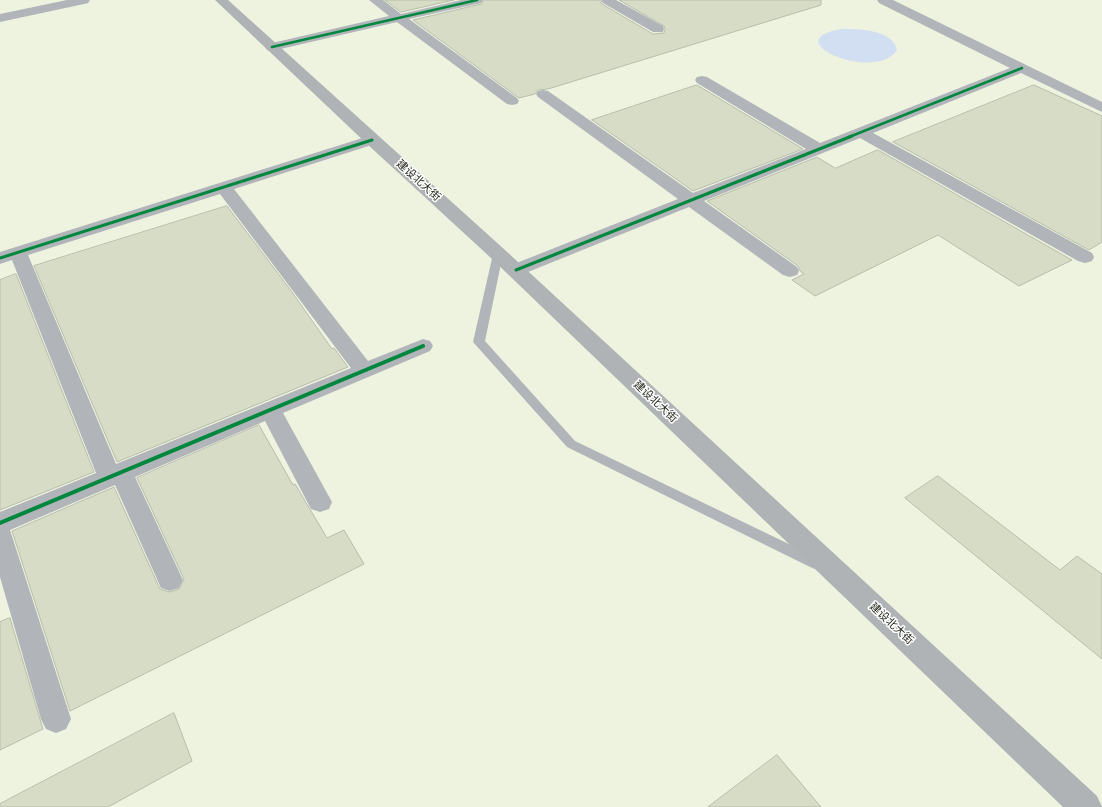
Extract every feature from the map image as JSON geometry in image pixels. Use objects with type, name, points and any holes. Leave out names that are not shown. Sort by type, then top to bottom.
[{"type":"main road","name":"建设北大街","points":[[221,0],[372,140],[516,270],[1086,807]]},
{"type":"street","points":[[0,18],[16,9],[84,0]]},
{"type":"street","points":[[375,0],[512,101]]},
{"type":"street","points":[[272,47],[400,19],[477,0]]},
{"type":"street","points":[[607,0],[658,29]]},
{"type":"street","points":[[883,0],[1102,108]]},
{"type":"street","points":[[516,270],[1022,68]]},
{"type":"street","points":[[702,80],[818,149]]},
{"type":"street","points":[[543,94],[790,271]]},
{"type":"street","points":[[860,132],[1085,257]]},
{"type":"street","points":[[170,580],[115,474],[9,256],[372,140]]},
{"type":"street","points":[[224,187],[364,370]]},
{"type":"street","points":[[0,522],[423,346]]},
{"type":"street","points":[[270,409],[320,502]]},
{"type":"street","points":[[0,534],[56,719]]},
{"type":"lane","points":[[498,254],[479,342],[571,444],[836,573]]},
{"type":"water","points":[[843,29],[867,30],[883,35],[894,43],[897,50],[885,59],[869,62],[852,61],[835,56],[823,49],[818,41],[824,34]]},
{"type":"building","points":[[385,0],[454,0],[401,12]]},
{"type":"building","points":[[484,0],[600,0],[602,4],[653,34],[664,33],[664,26],[619,0],[821,0],[821,5],[548,89],[538,90],[535,94],[519,98],[413,20],[481,4]]},
{"type":"building","points":[[697,85],[803,149],[693,191],[592,120]]},
{"type":"building","points":[[1034,85],[1102,116],[1102,242],[1089,250],[893,142]]},
{"type":"building","points":[[878,150],[1072,260],[1019,286],[938,235],[815,296],[792,280],[804,274],[800,271],[798,266],[707,201],[817,157],[835,168]]},
{"type":"building","points":[[227,206],[292,292],[332,349],[334,348],[348,367],[117,462],[34,266]]},
{"type":"building","points":[[16,274],[94,472],[0,510],[0,280]]},
{"type":"building","points":[[259,425],[293,485],[295,484],[327,538],[344,530],[364,564],[70,711],[12,531],[114,487],[160,589],[170,592],[179,589],[184,579],[137,478]]},
{"type":"building","points":[[938,476],[1060,570],[1077,556],[1102,574],[1102,659],[905,498]]},
{"type":"building","points":[[10,618],[43,729],[0,750],[0,622]]},
{"type":"building","points":[[174,713],[192,761],[108,807],[0,807],[0,804]]},
{"type":"building","points":[[777,755],[821,807],[708,807]]},
{"type":"cycle path","points":[[272,47],[477,0]]},
{"type":"cycle path","points":[[516,270],[1022,68]]},
{"type":"cycle path","points":[[0,258],[372,140]]},
{"type":"cycle path","points":[[0,523],[423,346]]}]
